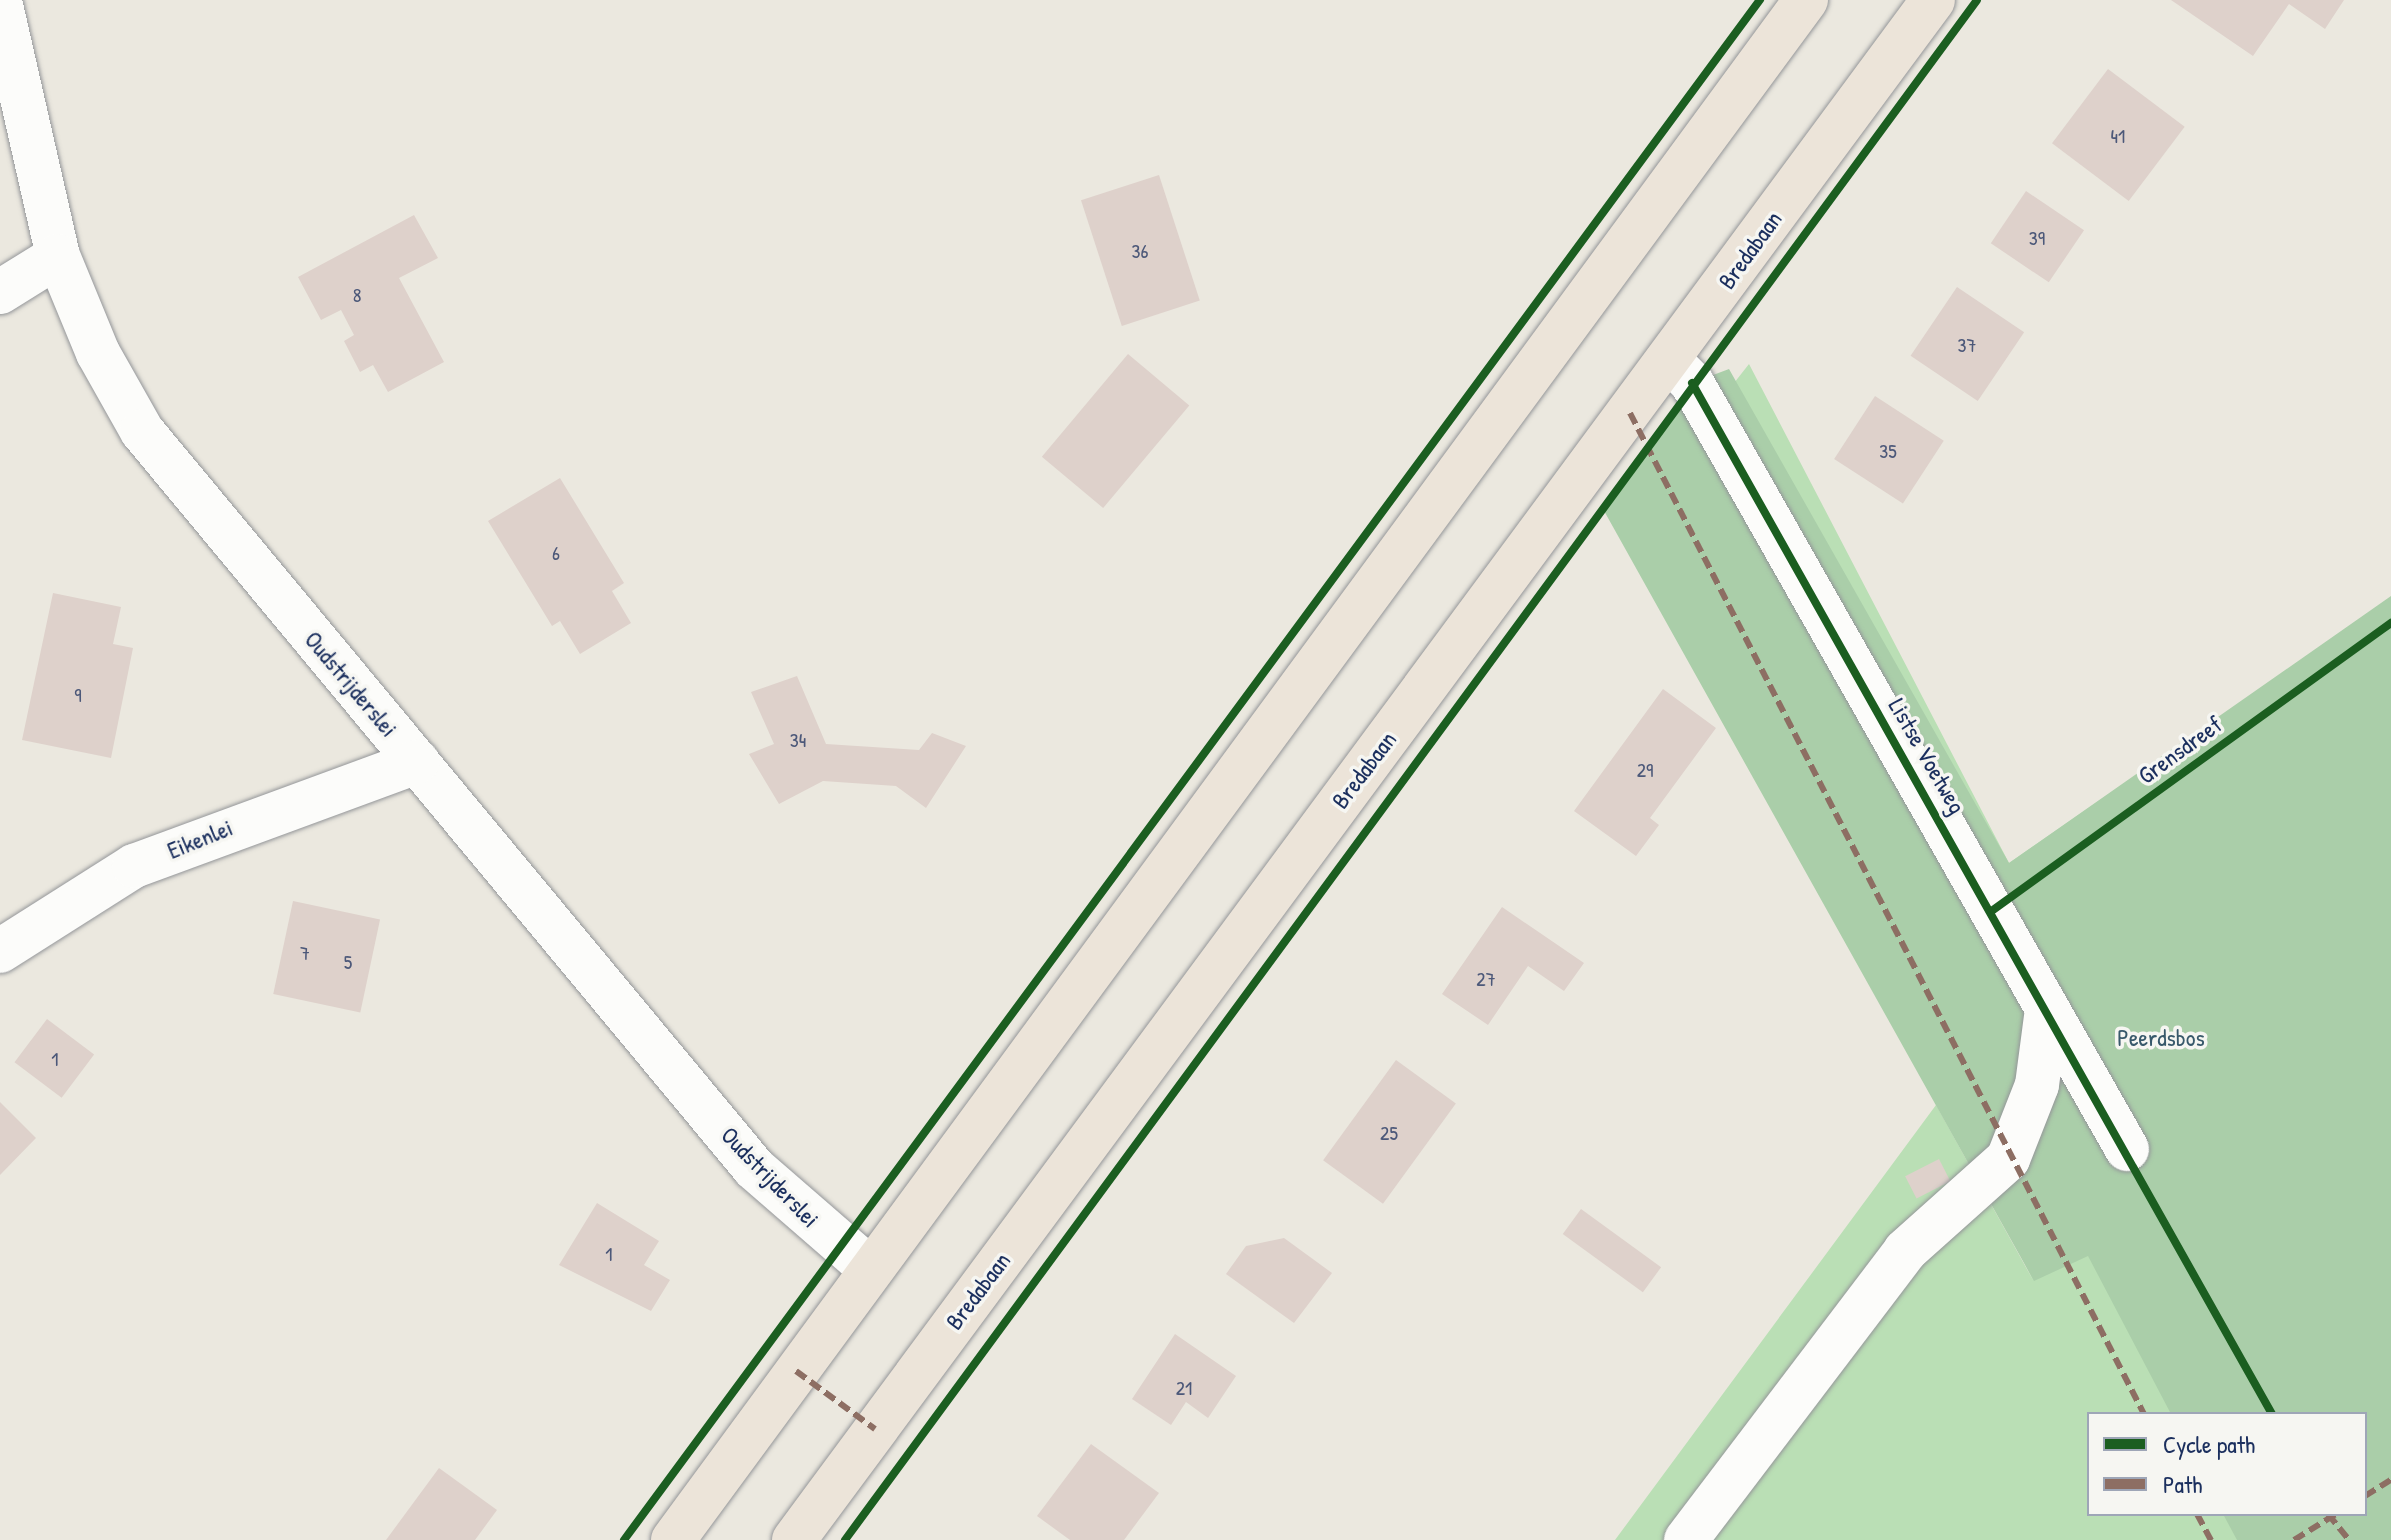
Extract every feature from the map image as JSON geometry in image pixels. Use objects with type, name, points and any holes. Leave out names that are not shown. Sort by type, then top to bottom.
[{"type":"main road","points":[[673,1540],[1806,0]]},
{"type":"main road","name":"Bredabaan","points":[[794,1540],[1933,0]]},
{"type":"street","name":"Oudstrijderslei","points":[[0,1],[58,256],[98,353],[142,431],[754,1168],[870,1269]]},
{"type":"street","points":[[0,292],[58,256]]},
{"type":"street","name":"Listse Voetweg","points":[[1669,360],[1692,383],[2127,1149]]},
{"type":"street","name":"Eikenlei","points":[[0,951],[134,866],[417,762]]},
{"type":"street","points":[[1686,1540],[1905,1251],[2008,1159],[2037,1085],[2047,1009]]},
{"type":"green space","name":"Peerdsbos","points":[[1749,364],[2009,863],[2391,599],[2391,1540],[1615,1540],[1936,1105],[2033,1280],[1642,500]]},
{"type":"green space","name":"Peerdsbos","points":[[1729,369],[2009,863],[2391,596],[2391,1540],[2237,1540],[2224,1516],[2367,1516],[2367,1412],[2170,1412],[2088,1256],[2034,1281],[1603,509],[1692,383]]},
{"type":"building","points":[[2171,0],[2344,0],[2325,29],[2289,4],[2253,56]]},
{"type":"building","points":[[2108,69],[2185,127],[2129,201],[2052,143]]},
{"type":"building","points":[[1159,175],[1200,301],[1122,326],[1081,200]]},
{"type":"building","points":[[2026,191],[2084,230],[2049,282],[1991,243]]},
{"type":"building","points":[[414,215],[438,258],[399,278],[444,362],[388,392],[373,365],[360,372],[344,341],[354,335],[341,310],[321,320],[298,277]]},
{"type":"building","points":[[1957,287],[2024,332],[1978,401],[1911,356]]},
{"type":"building","points":[[1128,354],[1189,405],[1103,508],[1042,457]]},
{"type":"building","points":[[1875,396],[1944,441],[1903,504],[1834,459]]},
{"type":"building","points":[[560,478],[624,583],[612,591],[631,623],[580,654],[560,621],[552,626],[488,521]]},
{"type":"building","points":[[53,593],[121,607],[113,644],[133,648],[111,758],[22,740]]},
{"type":"building","points":[[797,676],[826,744],[919,750],[932,733],[966,746],[926,808],[896,786],[823,781],[779,804],[749,754],[774,744],[751,692]]},
{"type":"building","points":[[1663,689],[1716,728],[1650,818],[1659,825],[1636,856],[1574,811]]},
{"type":"building","points":[[293,901],[380,920],[360,1012],[273,994]]},
{"type":"building","points":[[1502,907],[1584,963],[1564,991],[1528,966],[1488,1025],[1442,994]]},
{"type":"building","points":[[47,1019],[94,1055],[62,1098],[15,1062]]},
{"type":"building","points":[[1396,1060],[1456,1103],[1383,1204],[1323,1160]]},
{"type":"building","points":[[0,1102],[36,1138],[0,1175]]},
{"type":"building","points":[[1939,1159],[1950,1181],[1916,1199],[1905,1176]]},
{"type":"building","points":[[597,1203],[659,1241],[644,1265],[670,1280],[651,1311],[559,1265]]},
{"type":"building","points":[[1581,1209],[1661,1267],[1643,1292],[1563,1234]]},
{"type":"building","points":[[1284,1238],[1332,1273],[1294,1323],[1226,1274],[1246,1246]]},
{"type":"building","points":[[1175,1334],[1236,1376],[1208,1418],[1186,1402],[1171,1425],[1132,1399]]},
{"type":"building","points":[[1091,1444],[1159,1493],[1124,1540],[1070,1540],[1037,1516]]},
{"type":"building","points":[[439,1468],[497,1510],[475,1540],[386,1540]]},
{"type":"marked path","points":[[1630,413],[2143,1412]]},
{"type":"marked path","points":[[796,1371],[875,1429]]},
{"type":"marked path","points":[[2367,1495],[2391,1480]]},
{"type":"marked path","points":[[2198,1516],[2211,1540]]},
{"type":"marked path","points":[[2330,1516],[2349,1540]]},
{"type":"marked path","points":[[2294,1540],[2333,1516]]},
{"type":"cycle path","points":[[624,1540],[1760,0]]},
{"type":"cycle path","points":[[845,1540],[1977,0]]},
{"type":"cycle path","points":[[1692,383],[2271,1412]]},
{"type":"cycle path","name":"Grensdreef","points":[[1993,910],[2391,623]]}]
